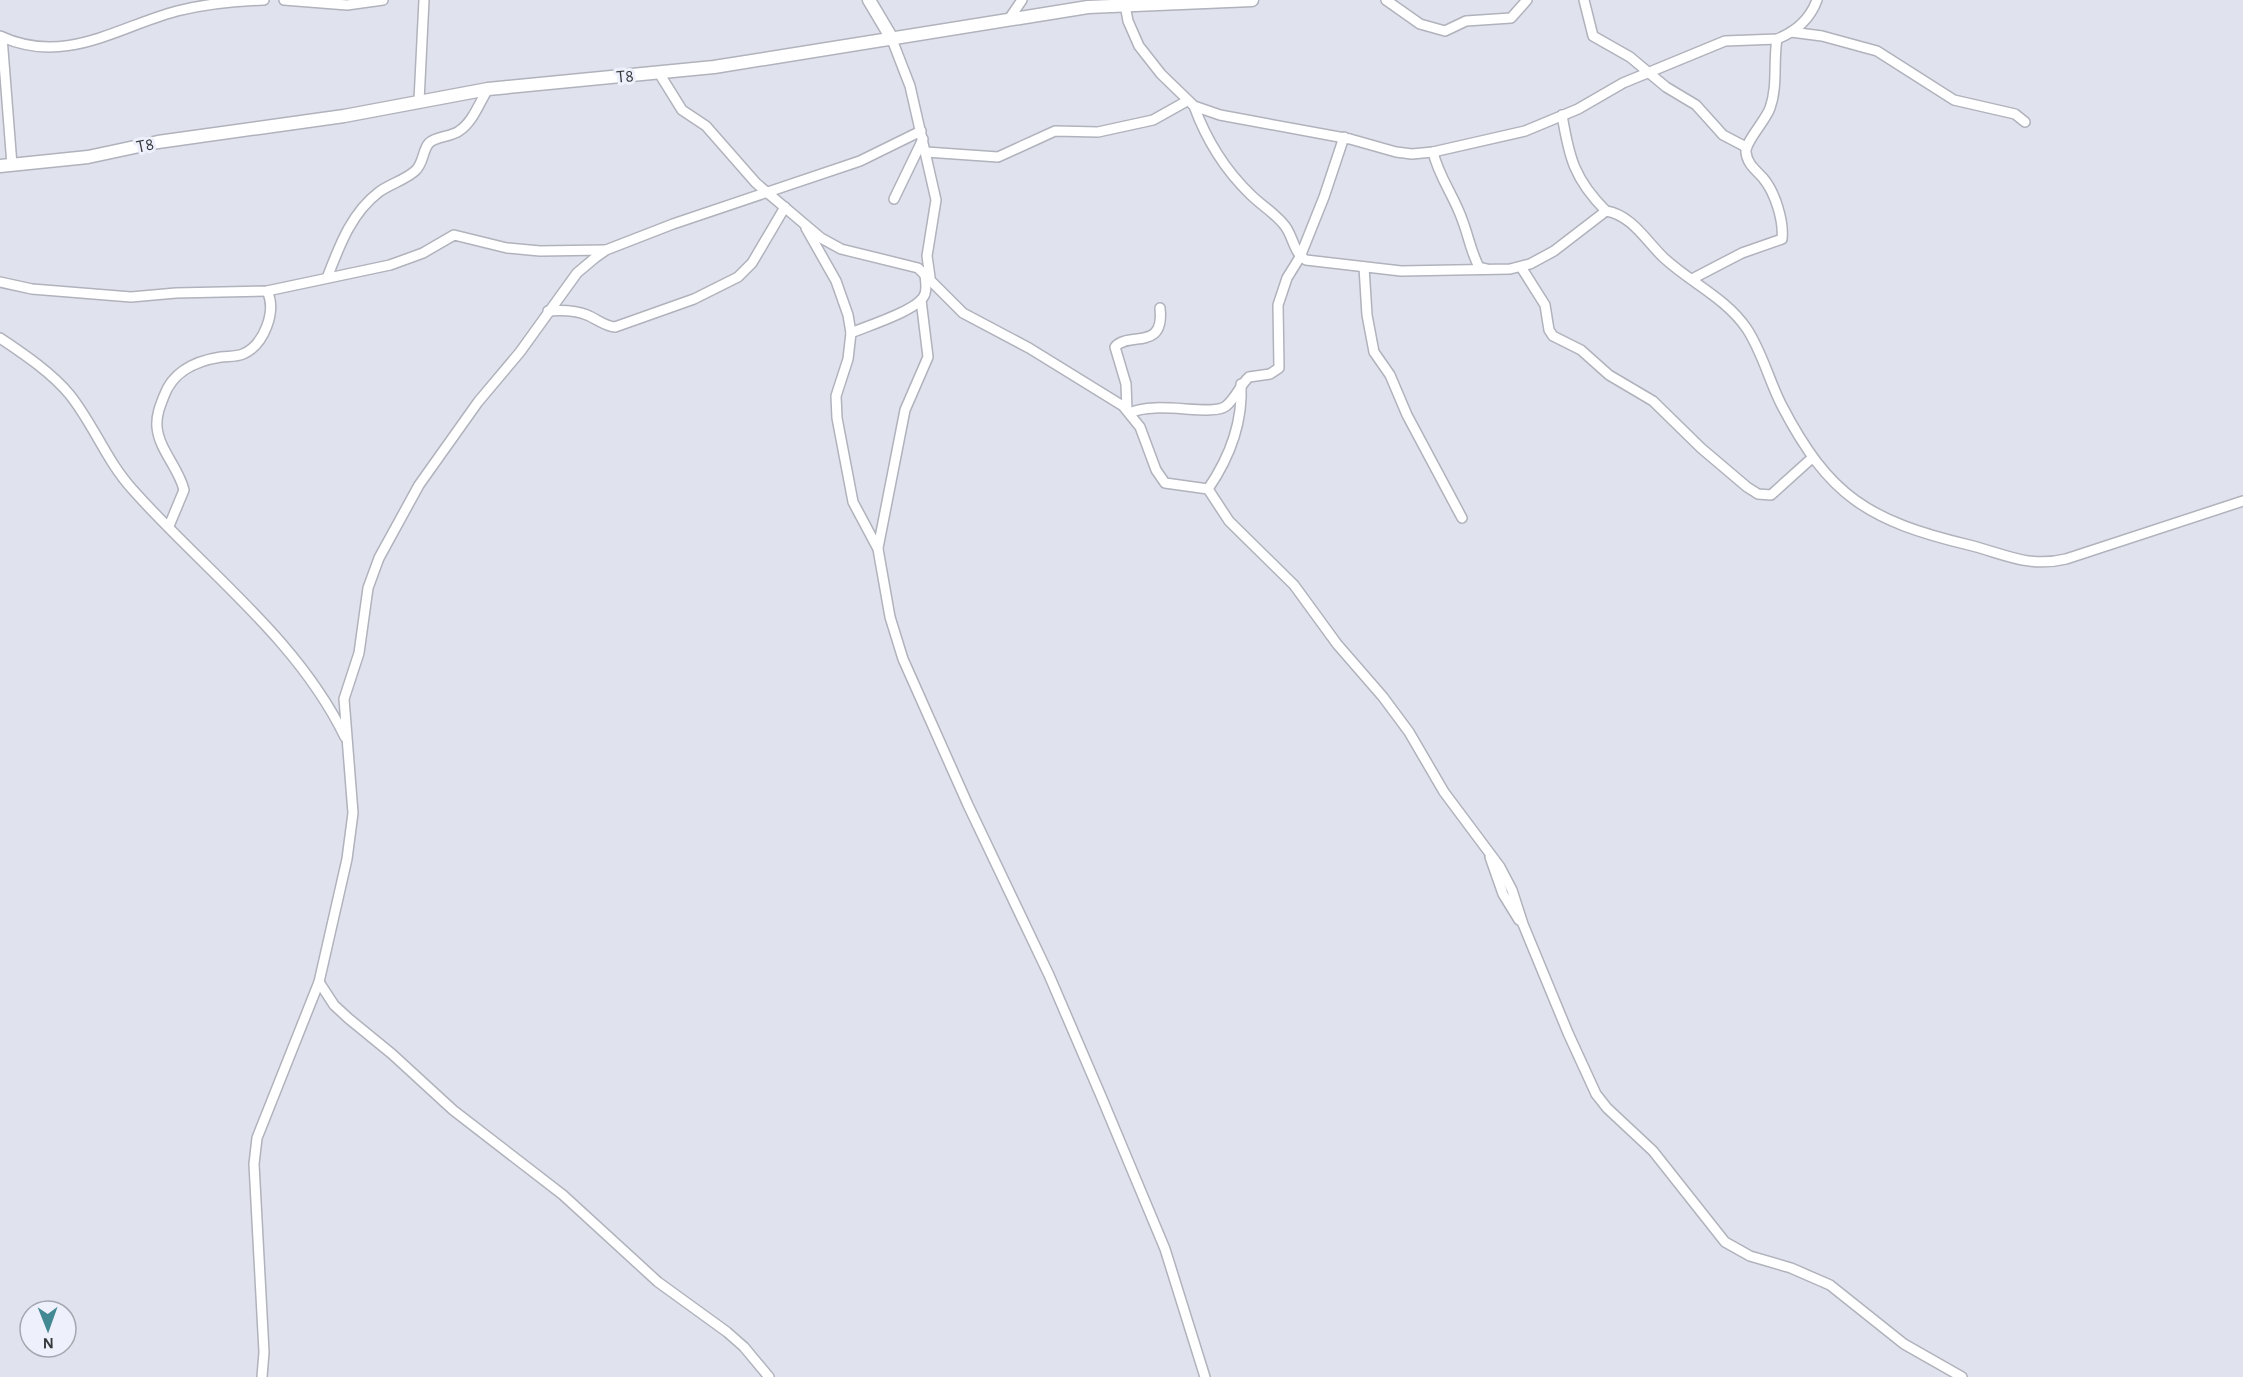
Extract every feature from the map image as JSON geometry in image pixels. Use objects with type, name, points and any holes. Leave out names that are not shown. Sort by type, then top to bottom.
[{"type":"street","points":[[6,166],[1,36],[16,43],[43,46],[81,43],[99,40],[176,12],[264,0]]},
{"type":"street","points":[[284,0],[347,5],[383,0]]},
{"type":"street","points":[[419,101],[424,0]]},
{"type":"street","points":[[869,0],[891,37],[904,67],[936,200],[923,297],[927,357],[905,410],[878,549]]},
{"type":"street","points":[[1009,19],[1022,0]]},
{"type":"street","name":"T8","points":[[6,166],[64,160],[158,142],[344,116],[488,89],[714,68],[1009,19],[1058,5],[1125,6],[1252,0]]},
{"type":"street","points":[[1386,0],[1420,24],[1445,31],[1466,21],[1511,18],[1527,0]]},
{"type":"street","points":[[1584,0],[1593,36],[1650,71],[1666,87],[1696,105],[1723,135],[1746,147],[1753,169],[1771,190],[1781,223],[1782,239],[1742,253],[1692,279]]},
{"type":"street","points":[[926,152],[998,157],[1055,131],[1098,132],[1153,120],[1190,103],[1220,115],[1344,137],[1396,153],[1433,152],[1509,136],[1562,115],[1650,71],[1667,67],[1725,41],[1777,39],[1791,32],[1808,18],[1817,0]]},
{"type":"street","points":[[1125,6],[1128,21],[1139,46],[1190,103],[1223,162],[1249,194],[1285,226],[1300,256],[1321,263],[1412,272],[1521,267],[1554,251],[1605,211]]},
{"type":"street","points":[[1791,32],[1822,36],[1877,51],[1954,100],[2015,114],[2025,122]]},
{"type":"street","points":[[1746,147],[1763,123],[1774,96],[1777,39]]},
{"type":"street","points":[[658,72],[682,110],[711,130],[741,163],[745,171],[834,246],[914,266],[927,275],[963,313],[1029,348],[1128,411],[1145,436],[1160,478],[1170,485],[1198,486],[1208,489],[1229,521],[1294,585],[1337,644],[1383,697],[1409,732],[1444,792],[1488,850],[1512,890],[1522,924],[1596,1094],[1607,1108],[1653,1151],[1725,1242],[1750,1256],[1791,1268],[1830,1285],[1905,1344],[1962,1377]]},
{"type":"street","points":[[327,278],[342,242],[359,211],[378,192],[414,173],[424,158],[428,144],[433,140],[453,135],[465,127],[488,89]]},
{"type":"street","points":[[1562,115],[1570,157],[1592,197],[1605,211],[1614,212],[1630,222],[1665,259],[1692,279],[1746,328],[1781,403],[1812,458],[1843,492],[1875,515],[1916,531],[2040,564],[2066,559],[2243,501]]},
{"type":"street","points":[[262,1377],[264,1352],[254,1164],[257,1138],[319,982],[352,828],[353,792],[346,691],[358,653],[366,598],[379,558],[419,485],[577,273],[606,250],[683,220],[860,161],[922,135]]},
{"type":"street","points":[[894,199],[922,135]]},
{"type":"street","points":[[1128,411],[1150,407],[1220,410],[1230,402],[1241,384],[1249,377],[1270,374],[1279,368],[1277,312],[1287,278],[1300,256],[1324,197],[1344,137]]},
{"type":"street","points":[[1433,152],[1440,177],[1463,222],[1474,258],[1479,267],[1487,270]]},
{"type":"street","points":[[548,311],[565,310],[586,314],[608,326],[615,327],[694,299],[745,271],[785,207]]},
{"type":"street","points":[[804,223],[843,297],[850,333],[847,368],[836,396],[836,412],[853,502],[878,549],[890,617],[903,659],[1097,1086],[1165,1249],[1206,1377]]},
{"type":"street","points":[[0,282],[23,288],[131,297],[176,293],[267,291],[363,272],[407,260],[454,235],[507,248],[540,251],[606,250]]},
{"type":"street","points":[[1364,267],[1367,315],[1374,352],[1390,375],[1407,415],[1462,518]]},
{"type":"street","points":[[1521,267],[1545,305],[1552,336],[1581,350],[1609,375],[1648,397],[1701,448],[1747,487],[1758,494],[1771,495],[1812,458]]},
{"type":"street","points":[[169,526],[184,490],[156,426],[166,389],[173,376],[185,369],[205,360],[245,353],[254,346],[270,319],[271,308],[267,291]]},
{"type":"street","points":[[850,333],[906,310],[923,297],[946,295]]},
{"type":"street","points":[[1128,411],[1126,384],[1115,347],[1121,342],[1140,340],[1155,331],[1160,325],[1160,308]]},
{"type":"street","points":[[0,338],[37,365],[70,395],[123,479],[298,662],[327,702],[348,743]]},
{"type":"street","points":[[1208,489],[1232,447],[1241,407],[1241,384]]},
{"type":"street","points":[[319,982],[327,996],[348,1018],[392,1054],[453,1110],[563,1195],[658,1282],[727,1332],[769,1377]]}]
